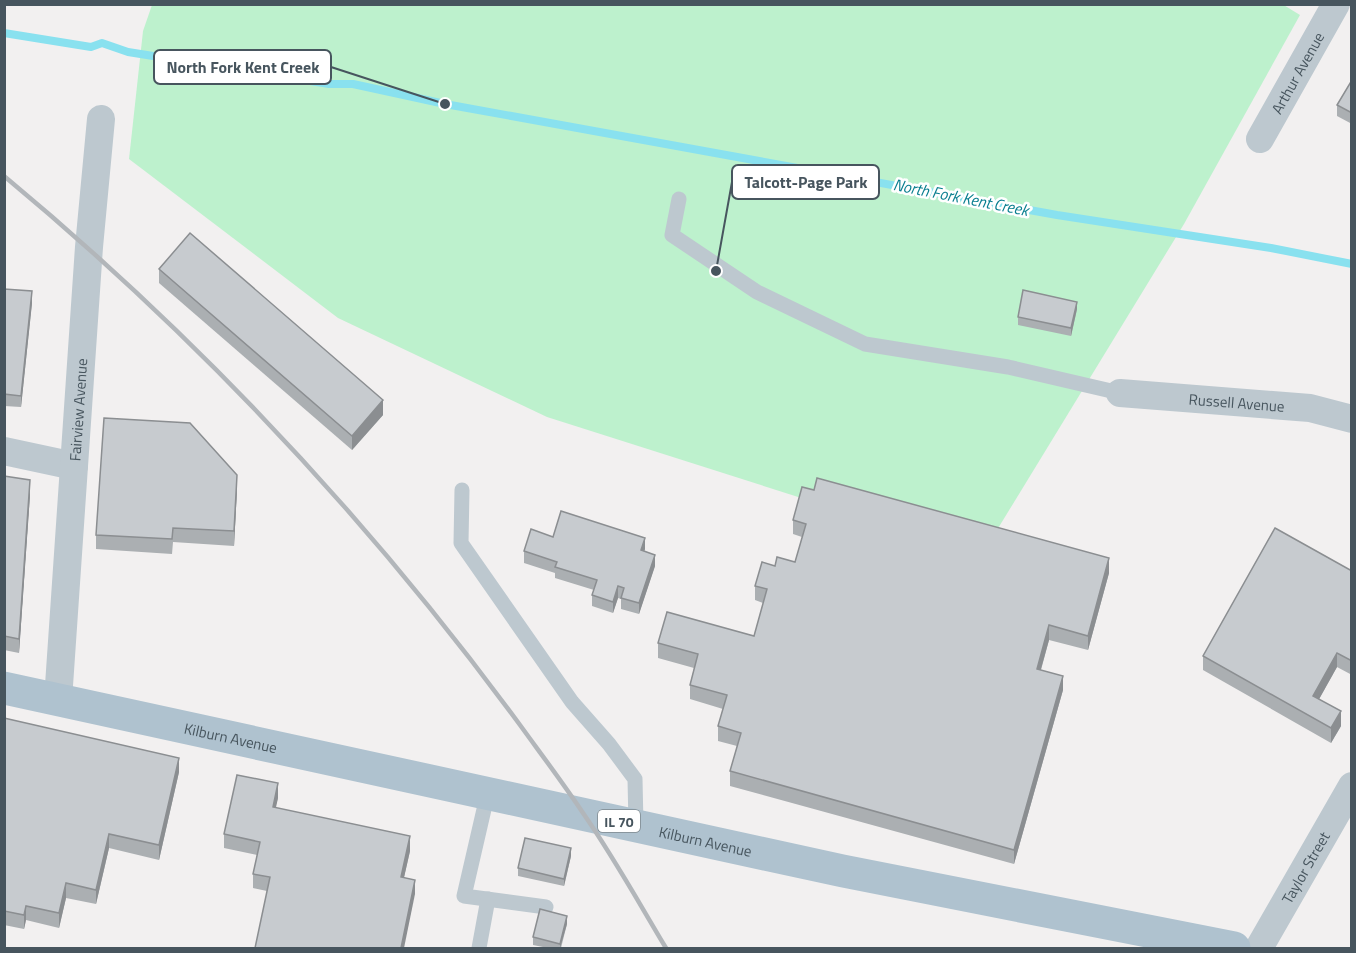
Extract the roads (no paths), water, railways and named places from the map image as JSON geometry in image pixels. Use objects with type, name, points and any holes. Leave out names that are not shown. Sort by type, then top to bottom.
[{"type":"main road","name":"Kilburn Avenue","points":[[4,688],[843,871],[1234,948]]},
{"type":"street","name":"Arthur Avenue","points":[[1260,139],[1336,4]]},
{"type":"street","name":"Fairview Avenue","points":[[58,700],[89,247],[101,119]]},
{"type":"street","name":"Russell Avenue","points":[[1120,393],[1310,408],[1352,418]]},
{"type":"street","points":[[4,451],[74,466]]},
{"type":"street","name":"Taylor Street","points":[[1259,948],[1352,786]]},
{"type":"lane","points":[[679,199],[672,235],[757,292],[865,344],[1008,367],[1120,393]]},
{"type":"lane","points":[[462,490],[461,543],[572,702],[635,778],[636,825]]},
{"type":"lane","points":[[488,792],[464,896],[546,907]]},
{"type":"lane","points":[[479,948],[488,899]]},
{"type":"waterway","name":"North Fork Kent Creek","points":[[4,33],[91,47],[102,43],[128,52],[329,84],[353,84],[445,104],[1057,215],[1271,248],[1352,264]]},
{"type":"railway","points":[[4,176],[76,237],[213,367],[279,435],[404,576],[520,725],[575,802],[605,846],[666,948]]},
{"type":"place","name":"North Fork Kent Creek","points":[[445,104]]},
{"type":"place","name":"Talcott-Page Park","points":[[716,271]]}]
